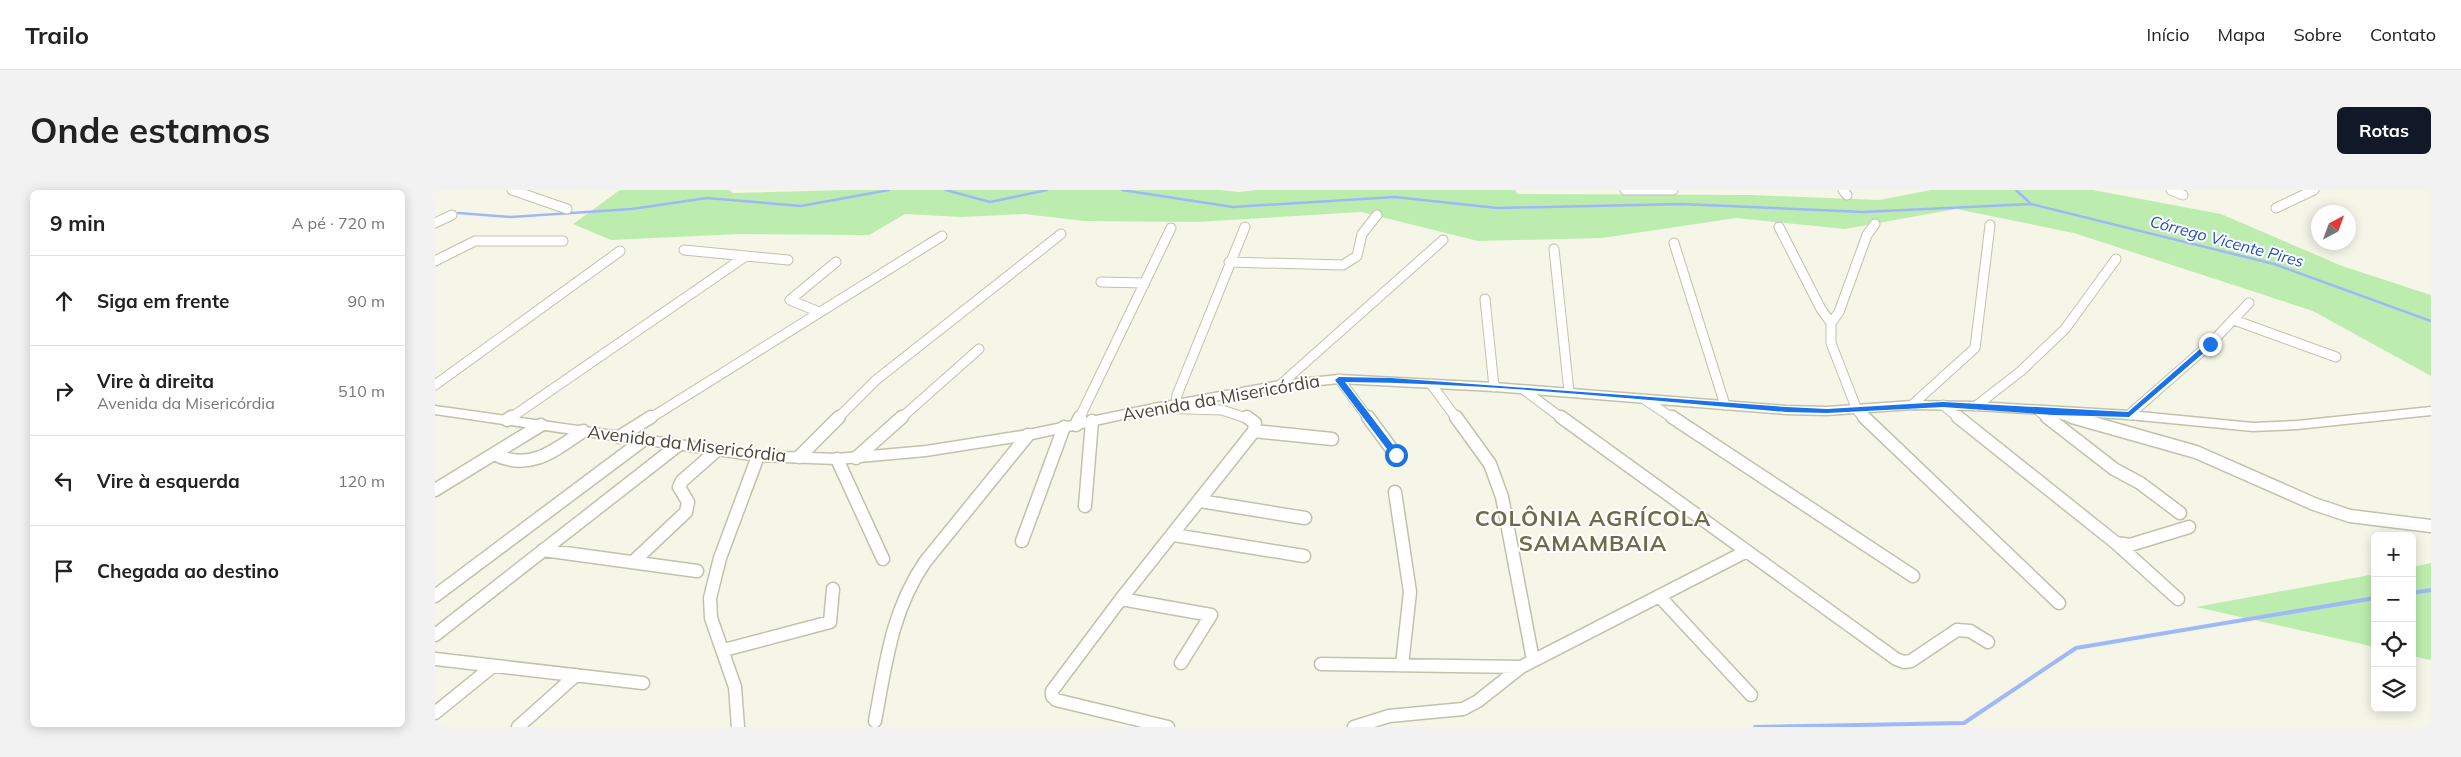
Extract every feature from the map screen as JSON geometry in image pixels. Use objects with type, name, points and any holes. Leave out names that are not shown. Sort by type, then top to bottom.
[{"type":"street","points":[[512,190],[567,209]]},
{"type":"street","points":[[1625,190],[1673,190]]},
{"type":"street","points":[[2171,190],[2183,195]]},
{"type":"street","points":[[2275,208],[2314,190]]},
{"type":"street","points":[[435,223],[452,215]]},
{"type":"street","points":[[1229,262],[1343,265],[1355,259],[1360,252],[1362,234],[1377,215]]},
{"type":"street","points":[[1831,323],[1839,312],[1867,235],[1875,224]]},
{"type":"street","points":[[1912,405],[1975,348],[1990,225]]},
{"type":"street","points":[[1176,404],[1177,394],[1229,262],[1245,227]]},
{"type":"street","points":[[1779,227],[1817,303],[1831,323],[1831,344],[1857,410],[1878,434],[2059,602]]},
{"type":"street","points":[[1021,541],[1070,426],[1145,283],[1171,228]]},
{"type":"street","points":[[799,457],[876,380],[1061,234]]},
{"type":"street","points":[[619,437],[942,236]]},
{"type":"street","points":[[1280,384],[1443,240]]},
{"type":"street","points":[[435,261],[475,241],[563,241]]},
{"type":"street","points":[[1674,243],[1725,405]]},
{"type":"street","points":[[1554,248],[1569,392]]},
{"type":"street","points":[[684,250],[787,260]]},
{"type":"street","points":[[435,385],[620,251]]},
{"type":"street","points":[[507,420],[746,256]]},
{"type":"street","points":[[1976,406],[2021,371],[2065,329],[2116,259]]},
{"type":"street","points":[[819,312],[790,300],[836,262]]},
{"type":"street","points":[[1101,282],[1145,283]]},
{"type":"street","points":[[1485,300],[1493,387]]},
{"type":"street","points":[[2129,415],[2191,362],[2249,303]]},
{"type":"street","points":[[2233,320],[2336,357]]},
{"type":"street","points":[[856,458],[979,348]]},
{"type":"street","points":[[1339,380],[1396,455]]},
{"type":"street","name":"Avenida da Misericórdia","points":[[435,410],[716,451],[758,456],[837,458],[926,451],[1028,435],[1280,384],[1339,380],[1391,380],[1795,410],[1857,410],[1912,405],[1976,406],[2047,412],[2129,415],[2234,426],[2271,427],[2431,410]]},
{"type":"street","points":[[1431,384],[1490,464],[1496,478],[1506,514],[1533,660]]},
{"type":"street","points":[[1524,390],[1745,552],[1897,659],[1904,662],[1911,661],[1957,630],[1975,632],[1988,642]]},
{"type":"street","points":[[1644,399],[1913,576]]},
{"type":"street","points":[[1943,405],[2116,543],[2178,599]]},
{"type":"street","points":[[1154,408],[1237,413],[1250,417],[1255,423],[1253,431],[1174,535],[1121,599],[1052,691],[1052,696],[1056,700],[1168,727]]},
{"type":"street","points":[[2047,412],[2114,469],[2139,483],[2180,513]]},
{"type":"street","points":[[2047,412],[2196,452],[2314,504],[2350,516],[2431,526]]},
{"type":"street","points":[[1085,506],[1092,421]]},
{"type":"street","points":[[435,490],[541,425]]},
{"type":"street","points":[[1253,431],[1332,440]]},
{"type":"street","points":[[494,454],[508,462],[534,460],[548,454],[583,432]]},
{"type":"street","points":[[875,722],[895,620],[910,584],[925,562],[1028,435]]},
{"type":"street","points":[[435,596],[642,441]]},
{"type":"street","points":[[435,635],[677,446]]},
{"type":"street","points":[[633,562],[686,512],[688,502],[679,487],[682,481],[716,451]]},
{"type":"street","points":[[738,727],[740,708],[724,650],[710,612],[711,595],[717,570],[758,456]]},
{"type":"street","points":[[837,458],[883,559]]},
{"type":"street","points":[[1395,492],[1410,592],[1402,665]]},
{"type":"street","points":[[1199,501],[1305,518]]},
{"type":"street","points":[[2116,543],[2130,545],[2189,527]]},
{"type":"street","points":[[1174,535],[1304,556]]},
{"type":"street","points":[[543,550],[697,571]]},
{"type":"street","points":[[1354,727],[1389,716],[1463,709],[1478,701],[1521,667],[1533,660],[1745,552]]},
{"type":"street","points":[[724,650],[830,622],[833,619],[833,589]]},
{"type":"street","points":[[1659,596],[1751,695]]},
{"type":"street","points":[[1121,599],[1211,615],[1181,663]]},
{"type":"street","points":[[435,659],[643,683]]},
{"type":"street","points":[[1321,664],[1521,667]]},
{"type":"street","points":[[435,713],[493,666]]},
{"type":"street","points":[[518,727],[576,675]]},
{"type":"green space","points":[[620,190],[729,190],[733,193],[846,190],[1220,190],[1238,192],[1257,190],[1515,190],[1518,194],[1751,195],[1879,200],[1931,190],[2093,190],[2221,214],[2342,266],[2431,295],[2431,376],[2313,311],[2074,233],[1956,209],[1845,229],[1736,218],[1602,238],[1478,241],[1361,212],[1196,222],[1084,221],[1025,214],[961,217],[905,214],[869,235],[739,234],[611,240],[573,224]]},
{"type":"green space","points":[[2431,563],[2430,660],[2416,657],[2416,566]]},
{"type":"green space","points":[[2371,575],[2371,646],[2196,607]]},
{"type":"waterway","points":[[458,213],[511,217],[632,209],[707,198],[801,206],[889,190]]},
{"type":"waterway","points":[[946,190],[990,202],[1047,190]]},
{"type":"waterway","points":[[1122,190],[1233,207],[1395,197],[1497,208],[1682,204],[1863,212],[2031,204]]},
{"type":"waterway","name":"Córrego Vicente Pires","points":[[2016,190],[2031,204]]},
{"type":"waterway","name":"Córrego Vicente Pires","points":[[2031,204],[2274,264],[2431,321]]},
{"type":"waterway","points":[[2416,592],[2431,590]]},
{"type":"waterway","points":[[1755,727],[1964,723],[2076,648],[2371,599]]},
{"type":"district","name":"COLÔNIA AGRÍCOLA SAMAMBAIA","points":[[1593,530]]},
{"type":"route","points":[[1396,455],[1339,380],[1391,380],[1569,392],[1786,410],[1827,411],[1912,405],[1943,405],[2129,415],[2210,344]]}]
